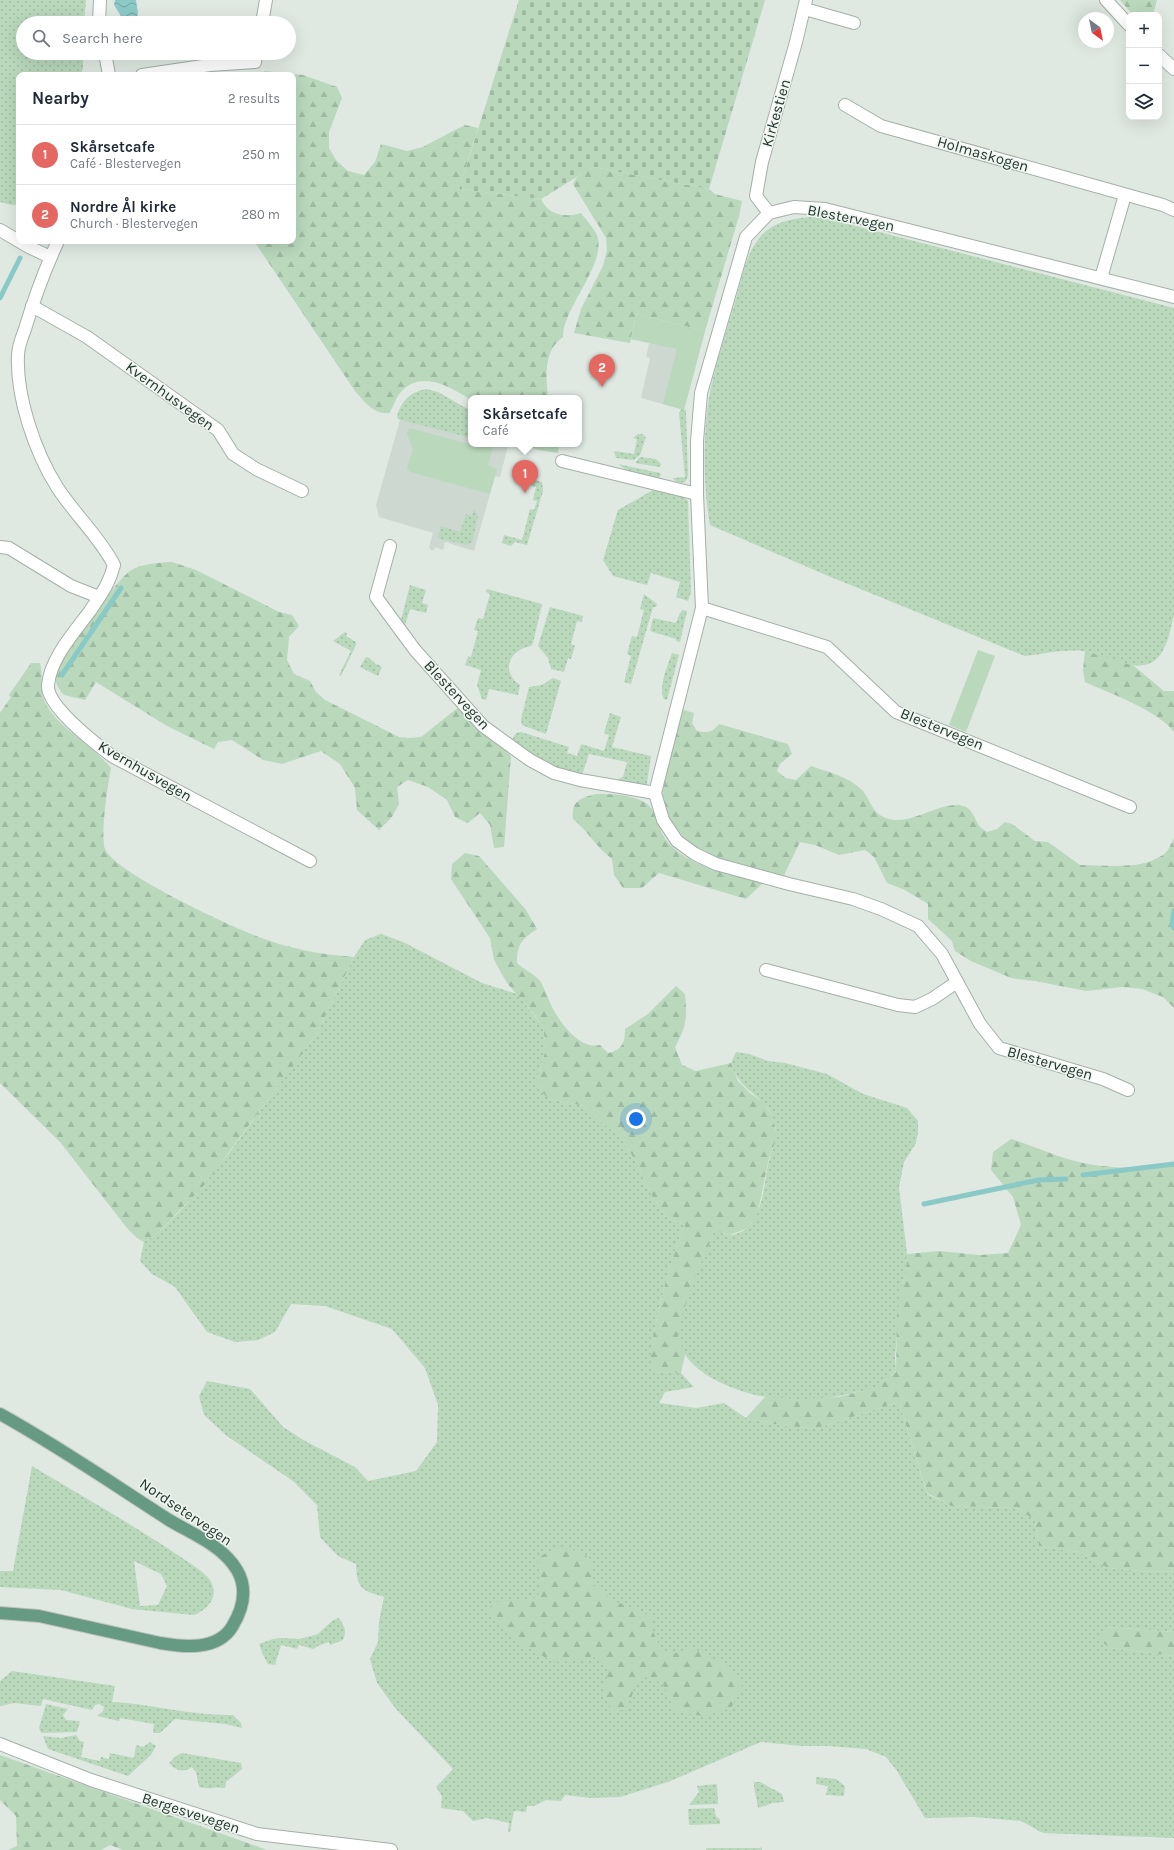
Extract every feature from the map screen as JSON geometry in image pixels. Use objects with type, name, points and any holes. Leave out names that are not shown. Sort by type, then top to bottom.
[{"type":"main road","name":"Nordsetervegen","points":[[0,1414],[210,1544],[226,1557],[236,1570],[242,1583],[244,1601],[239,1615],[230,1630],[216,1641],[197,1647],[180,1647],[39,1616],[0,1613]]},
{"type":"street","points":[[99,16],[100,0]]},
{"type":"street","points":[[263,16],[266,0]]},
{"type":"street","points":[[1106,0],[1126,22]]},
{"type":"street","name":"Kirkestien","points":[[769,213],[756,196],[762,162],[806,5],[854,22]]},
{"type":"street","points":[[1162,58],[1174,69]]},
{"type":"street","points":[[105,60],[107,72]]},
{"type":"street","points":[[162,72],[210,65],[255,62],[255,60]]},
{"type":"street","name":"Holmaskogen","points":[[845,105],[881,126],[1125,194],[1174,210]]},
{"type":"street","points":[[1101,278],[1125,194]]},
{"type":"street","name":"Blestervegen","points":[[769,213],[794,207],[825,209],[1101,278],[1174,298]]},
{"type":"street","points":[[654,793],[702,608],[697,494],[697,441],[701,392],[746,237],[769,213]]},
{"type":"street","points":[[0,230],[16,239]]},
{"type":"street","points":[[24,244],[50,257]]},
{"type":"street","name":"Kvernhusvegen","points":[[56,244],[50,257],[32,306],[18,354],[19,375],[28,421],[43,461],[56,486],[68,504],[105,548],[114,565],[110,582],[54,662],[48,686],[54,701],[66,717],[88,739],[112,756],[310,861]]},
{"type":"street","name":"Kvernhusvegen","points":[[32,306],[87,337],[218,430],[233,454],[256,469],[302,491]]},
{"type":"street","points":[[562,461],[697,494]]},
{"type":"street","name":"Blestervegen","points":[[390,546],[376,597],[415,650],[484,726],[530,760],[554,772],[580,780],[654,793],[663,820],[677,841],[695,854],[716,864],[788,884],[853,899],[881,909],[918,926],[942,954],[980,1024],[999,1048],[1103,1079],[1128,1090]]},
{"type":"street","points":[[0,547],[9,548],[71,586],[99,597]]},
{"type":"street","name":"Blestervegen","points":[[702,608],[827,647],[896,712],[1130,806]]},
{"type":"street","points":[[766,970],[890,1003],[916,1007],[932,999],[957,982]]},
{"type":"street","name":"Bergesvevegen","points":[[0,1744],[91,1780],[257,1834],[391,1850]]},
{"type":"shaded area","points":[[705,331],[684,410],[641,398],[650,358],[646,357],[649,343],[631,339]]},
{"type":"shaded area","points":[[405,402],[468,419],[468,447],[508,447],[500,477],[495,476],[474,551],[445,542],[443,550],[435,547],[434,550],[431,550],[429,547],[433,533],[379,517],[376,505]]},
{"type":"green space","points":[[0,0],[86,0],[85,16],[16,16],[16,60],[83,60],[83,68],[82,72],[16,72],[16,204],[0,202]]},
{"type":"green space","points":[[519,0],[765,0],[709,189],[593,167],[541,199],[459,189]]},
{"type":"green space","points":[[1120,0],[1157,0],[1154,12],[1130,12]]},
{"type":"green space","points":[[296,74],[303,75],[337,87],[342,98],[329,132],[329,148],[336,160],[348,171],[364,175],[375,162],[381,144],[407,151],[423,147],[465,125],[478,128],[459,189],[541,199],[548,209],[558,214],[569,215],[581,213],[596,233],[599,244],[597,257],[570,312],[565,325],[563,337],[552,349],[549,357],[547,364],[548,395],[468,395],[468,398],[436,382],[427,381],[409,385],[397,397],[389,413],[384,413],[374,410],[355,391],[256,244],[296,244]]},
{"type":"green space","points":[[593,167],[709,189],[715,194],[742,201],[739,216],[705,331],[636,314],[630,343],[574,333],[581,309],[603,266],[607,250],[606,238],[573,184],[579,176]]},
{"type":"green space","points":[[809,217],[825,218],[1174,308],[1174,615],[1167,641],[1163,651],[1157,659],[1140,665],[1128,665],[1083,651],[1061,651],[1025,656],[826,575],[710,525],[705,478],[707,413],[714,374],[744,268],[755,244],[770,228],[782,222]]},
{"type":"green space","points":[[636,314],[705,331],[684,410],[663,404],[677,349],[631,339]]},
{"type":"green space","points":[[426,389],[438,392],[468,409],[468,437],[398,419],[397,416],[401,406],[407,398],[420,390]]},
{"type":"green space","points":[[681,409],[686,410],[688,476],[685,482],[677,482],[673,478],[685,477],[679,413]]},
{"type":"green space","points":[[409,428],[468,444],[468,447],[493,447],[488,465],[497,469],[490,494],[410,472],[407,468],[413,449],[407,434]]},
{"type":"green space","points":[[638,434],[642,434],[646,437],[640,455],[634,460],[616,458],[614,451],[634,454],[637,439],[633,438]]},
{"type":"green space","points":[[530,447],[559,447],[558,453],[538,450]]},
{"type":"green space","points":[[640,457],[656,459],[661,464],[660,467],[635,463]]},
{"type":"green space","points":[[618,464],[660,473],[661,475],[659,478],[629,472]]},
{"type":"green space","points":[[525,477],[542,482],[543,491],[527,545],[515,542],[511,546],[502,543],[504,535],[522,540],[530,509],[534,510],[537,501],[533,500],[536,487],[513,480]]},
{"type":"green space","points":[[655,489],[682,496],[688,501],[691,592],[688,601],[676,597],[680,582],[651,573],[647,585],[613,576],[603,560],[618,510]]},
{"type":"green space","points":[[474,509],[478,516],[472,542],[467,545],[440,539],[438,537],[441,526],[460,532],[466,514],[472,516]]},
{"type":"green space","points":[[172,562],[196,570],[279,612],[292,615],[299,626],[289,637],[287,660],[294,674],[310,681],[316,692],[325,700],[399,737],[421,737],[460,706],[479,727],[511,756],[504,847],[494,848],[490,825],[480,813],[468,823],[455,817],[447,800],[428,787],[408,780],[397,787],[399,804],[392,817],[379,830],[357,810],[355,788],[340,764],[321,751],[282,764],[263,760],[232,740],[218,742],[214,749],[167,726],[96,682],[85,700],[64,695],[58,688],[55,679],[60,664],[78,636],[113,588],[123,577],[135,568],[150,564]]},
{"type":"green space","points":[[410,585],[426,590],[422,603],[428,605],[426,613],[410,609],[405,625],[401,620]]},
{"type":"green space","points":[[487,589],[542,604],[533,643],[531,646],[523,648],[517,652],[510,662],[510,674],[520,685],[518,695],[489,689],[486,700],[482,699],[477,685],[481,670],[465,665],[468,656],[471,657],[478,631],[474,630],[478,618],[483,619],[490,594],[486,592]]},
{"type":"green space","points":[[644,594],[657,604],[656,607],[653,607],[631,684],[624,682],[631,656],[627,654],[632,636],[637,637],[644,610],[640,609]]},
{"type":"green space","points":[[550,607],[583,616],[582,622],[577,621],[571,644],[575,646],[571,659],[568,658],[564,672],[551,669],[548,658],[538,646]]},
{"type":"green space","points":[[683,610],[687,611],[680,642],[676,641],[676,639],[650,631],[653,618],[676,623],[680,613]]},
{"type":"green space","points":[[345,632],[347,634],[346,636],[356,642],[356,645],[341,676],[339,675],[351,651],[333,641]]},
{"type":"green space","points":[[978,650],[995,656],[966,732],[949,725]]},
{"type":"green space","points":[[1085,651],[1134,666],[1164,691],[1174,691],[1174,732],[1167,724],[1146,710],[1085,682],[1083,670]]},
{"type":"green space","points":[[672,653],[679,655],[667,700],[664,699],[662,688],[664,676]]},
{"type":"green space","points":[[368,657],[377,665],[378,664],[382,667],[378,676],[360,667],[365,658]]},
{"type":"green space","points":[[31,663],[40,663],[43,697],[47,707],[63,725],[94,751],[111,768],[103,833],[105,849],[114,860],[154,887],[208,915],[256,936],[301,949],[354,957],[317,1033],[294,1065],[205,1184],[160,1231],[144,1242],[137,1238],[127,1228],[60,1142],[0,1083],[0,713],[11,697],[9,695]]},
{"type":"green space","points":[[553,678],[561,681],[546,734],[522,725],[521,719],[529,687],[542,685]]},
{"type":"green space","points":[[680,709],[694,713],[692,723],[697,731],[709,732],[719,724],[788,744],[792,754],[780,764],[777,771],[786,778],[796,780],[811,766],[838,776],[858,786],[875,810],[881,816],[886,818],[896,820],[906,819],[948,806],[957,805],[966,807],[971,811],[980,827],[987,832],[997,829],[1005,822],[1012,824],[1035,841],[1048,842],[1080,865],[1116,866],[1135,865],[1149,862],[1163,855],[1168,850],[1174,838],[1174,1008],[1163,997],[1142,989],[1122,987],[1086,991],[1011,978],[971,961],[955,951],[952,941],[928,919],[928,904],[905,890],[887,883],[874,857],[865,850],[839,855],[815,845],[800,842],[784,875],[734,864],[701,852],[684,838],[666,814],[662,795]]},
{"type":"green space","points":[[610,713],[621,717],[612,747],[651,756],[647,784],[644,787],[612,782],[623,777],[627,762],[589,754],[582,775],[553,767],[513,744],[512,740],[516,733],[521,732],[569,747],[567,753],[577,756],[581,744],[604,751],[609,735],[604,733]]},
{"type":"green space","points":[[596,794],[628,796],[644,802],[654,813],[660,829],[668,842],[677,851],[696,863],[762,884],[746,899],[659,873],[642,888],[623,888],[614,875],[612,859],[573,819],[575,804],[585,797]]},
{"type":"green space","points":[[465,853],[479,856],[526,910],[537,929],[521,943],[517,956],[517,963],[541,982],[560,1020],[572,1034],[585,1043],[600,1045],[608,1053],[613,1052],[622,1045],[625,1029],[648,1014],[676,986],[685,994],[685,1022],[682,1033],[675,1047],[682,1065],[696,1071],[731,1063],[738,1081],[750,1093],[764,1103],[773,1117],[777,1137],[769,1158],[757,1216],[746,1229],[729,1235],[715,1231],[695,1277],[681,1318],[678,1336],[685,1355],[681,1373],[654,1372],[650,1360],[654,1331],[665,1284],[685,1225],[668,1218],[653,1198],[635,1160],[622,1140],[584,1106],[549,1099],[538,1088],[537,1079],[546,1049],[543,1026],[507,983],[494,960],[490,938],[451,879],[452,864]]},
{"type":"green space","points":[[381,934],[403,942],[482,983],[517,994],[543,1026],[546,1049],[537,1079],[549,1099],[584,1106],[622,1140],[635,1160],[653,1198],[668,1218],[685,1225],[665,1284],[654,1331],[654,1372],[681,1373],[694,1387],[665,1392],[659,1403],[696,1408],[724,1403],[746,1418],[773,1424],[814,1429],[899,1402],[927,1494],[951,1506],[1016,1508],[1035,1520],[1039,1546],[1078,1552],[1108,1568],[1152,1572],[1174,1571],[1174,1632],[1106,1627],[1111,1648],[1174,1656],[1174,1838],[1043,1833],[1021,1821],[974,1817],[925,1818],[897,1771],[886,1757],[866,1749],[828,1746],[801,1746],[761,1742],[668,1782],[620,1797],[591,1798],[565,1795],[561,1801],[546,1800],[534,1806],[527,1806],[526,1812],[514,1811],[510,1832],[508,1832],[509,1823],[487,1818],[473,1821],[463,1811],[441,1808],[442,1796],[436,1787],[453,1769],[396,1709],[377,1683],[370,1659],[378,1642],[379,1621],[384,1597],[365,1590],[359,1584],[356,1564],[338,1556],[320,1537],[317,1505],[293,1481],[227,1436],[204,1415],[199,1396],[207,1381],[250,1389],[283,1427],[305,1441],[355,1467],[368,1481],[416,1471],[437,1442],[438,1405],[425,1368],[392,1329],[325,1306],[291,1304],[275,1332],[258,1340],[235,1342],[207,1332],[175,1287],[152,1274],[140,1261],[144,1242],[160,1231],[182,1209],[229,1153],[317,1033],[354,957],[365,940]]},
{"type":"green space","points":[[736,1052],[749,1054],[768,1061],[785,1063],[827,1074],[863,1094],[907,1108],[918,1121],[916,1143],[904,1162],[899,1187],[907,1254],[906,1273],[901,1288],[895,1357],[896,1371],[882,1384],[875,1388],[834,1397],[800,1400],[766,1397],[740,1390],[712,1378],[699,1370],[689,1360],[682,1349],[678,1336],[686,1299],[715,1230],[728,1235],[741,1232],[749,1226],[755,1218],[762,1197],[768,1165],[776,1137],[775,1125],[769,1110],[740,1081],[735,1073],[731,1063]]},
{"type":"green space","points":[[1011,1139],[1070,1160],[1089,1164],[1140,1168],[1174,1164],[1174,1571],[1152,1572],[1108,1568],[1078,1552],[1039,1546],[1035,1520],[1016,1508],[951,1506],[927,1493],[899,1402],[814,1429],[773,1424],[746,1418],[765,1397],[800,1399],[839,1397],[876,1387],[896,1372],[897,1315],[901,1288],[906,1273],[907,1254],[939,1251],[979,1255],[1008,1253],[1021,1225],[1013,1197],[991,1170],[993,1152]]},
{"type":"green space","points":[[32,1466],[126,1522],[193,1565],[209,1579],[214,1593],[208,1606],[194,1615],[132,1609],[61,1590],[0,1587],[0,1571],[13,1571]],"holes":[[[134,1561],[161,1574],[167,1586],[158,1605],[140,1606]]]},
{"type":"green space","points":[[556,1548],[579,1551],[593,1561],[591,1584],[601,1590],[610,1599],[651,1616],[652,1630],[661,1648],[673,1654],[691,1647],[724,1664],[743,1684],[731,1708],[708,1715],[690,1714],[674,1710],[663,1684],[649,1677],[636,1680],[632,1696],[625,1710],[613,1711],[602,1693],[607,1678],[608,1667],[597,1657],[574,1661],[554,1662],[513,1640],[497,1624],[487,1609],[497,1602],[508,1599],[526,1601],[538,1596],[540,1580],[537,1558]]},
{"type":"green space","points":[[339,1618],[345,1629],[343,1640],[330,1645],[329,1642],[313,1649],[299,1645],[297,1649],[281,1645],[275,1665],[268,1664],[259,1644],[273,1639],[300,1639],[318,1634],[333,1620]]},
{"type":"green space","points":[[1106,1627],[1174,1632],[1174,1656],[1111,1648],[1098,1640]]},
{"type":"green space","points":[[12,1671],[115,1686],[112,1702],[202,1714],[233,1715],[241,1723],[242,1728],[225,1724],[175,1719],[160,1733],[153,1733],[154,1724],[120,1718],[119,1721],[97,1716],[103,1711],[104,1707],[99,1704],[95,1705],[92,1710],[43,1699],[41,1706],[14,1703],[0,1706],[0,1681]]},
{"type":"green space","points":[[46,1704],[68,1709],[63,1715],[66,1720],[80,1721],[77,1732],[41,1733],[39,1728]]},
{"type":"green space","points":[[76,1735],[80,1741],[84,1742],[81,1757],[100,1761],[101,1757],[109,1759],[110,1753],[134,1758],[136,1745],[143,1747],[150,1742],[156,1746],[151,1755],[128,1776],[48,1749],[43,1736],[61,1738]]},
{"type":"green space","points":[[182,1753],[241,1763],[242,1769],[226,1782],[225,1788],[199,1787],[196,1772],[192,1767],[186,1770],[180,1770],[174,1768],[169,1763],[176,1756]]},
{"type":"green space","points":[[0,1755],[267,1850],[123,1850],[110,1845],[101,1850],[8,1850],[17,1846],[16,1816],[0,1800]]},
{"type":"green space","points":[[816,1777],[836,1779],[845,1786],[844,1796],[826,1795],[828,1786],[816,1784]]},
{"type":"green space","points":[[754,1782],[760,1782],[782,1794],[784,1802],[773,1803],[758,1808]]},
{"type":"green space","points":[[717,1784],[718,1804],[689,1805],[699,1792],[697,1786]]},
{"type":"green space","points":[[714,1808],[716,1816],[720,1820],[720,1824],[689,1825],[688,1809]]},
{"type":"green space","points":[[761,1847],[762,1850],[706,1850],[707,1848]]},
{"type":"water","points":[[115,0],[136,0],[137,16],[121,16],[114,5]]},
{"type":"waterway","points":[[0,298],[20,258]]},
{"type":"waterway","points":[[62,675],[121,588]]},
{"type":"waterway","points":[[1174,911],[1172,925],[1174,928]]},
{"type":"waterway","points":[[1083,1175],[1174,1164]]},
{"type":"waterway","points":[[924,1204],[1039,1180],[1066,1179]]},
{"type":"place","name":"Nordre Ål kirke","points":[[602,387]]},
{"type":"place","name":"Skårsetcafe","points":[[525,493]]}]
